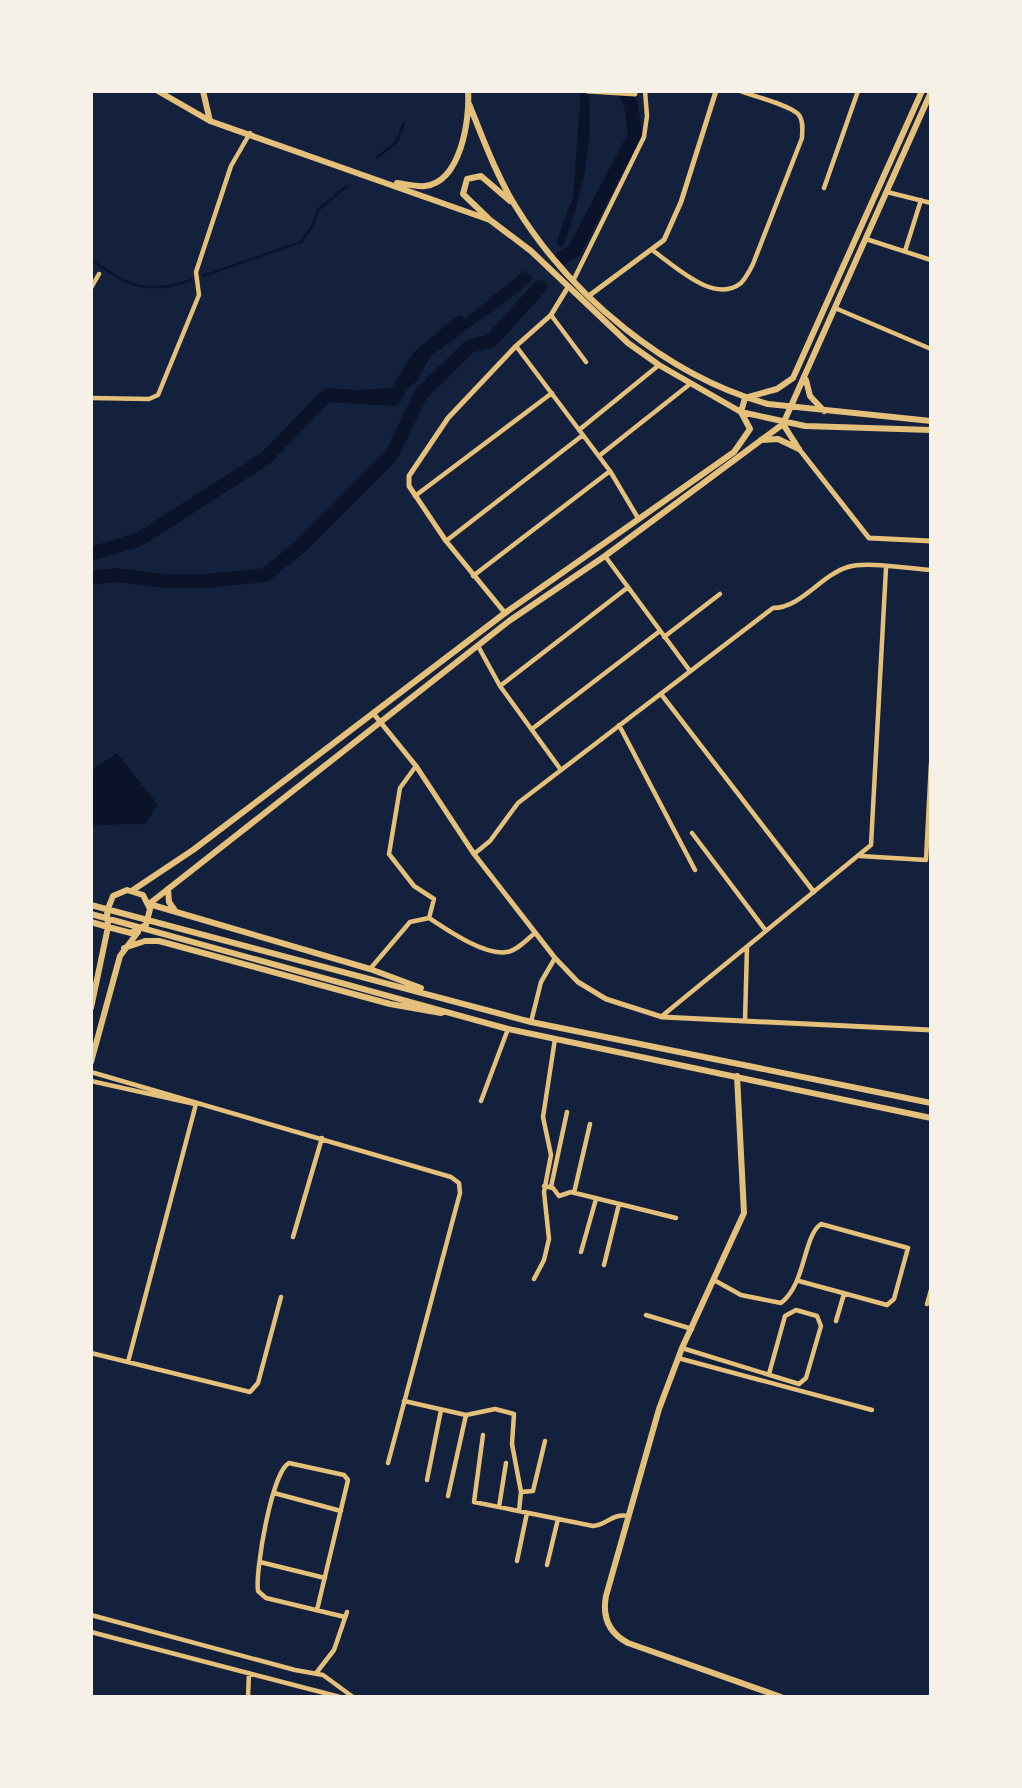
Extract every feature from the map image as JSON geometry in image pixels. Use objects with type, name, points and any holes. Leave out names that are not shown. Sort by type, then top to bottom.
[{"type":"main road","points":[[158,91],[210,121],[490,220]]},
{"type":"main road","points":[[203,91],[210,121]]},
{"type":"main road","points":[[388,182],[427,186],[448,172],[466,134],[468,91]]},
{"type":"main road","points":[[587,91],[635,94]]},
{"type":"main road","points":[[590,295],[664,240],[681,202],[716,91]]},
{"type":"main road","points":[[804,382],[793,387],[793,378],[922,91]]},
{"type":"main road","points":[[149,904],[477,645],[605,556],[783,424],[931,92]]},
{"type":"main road","points":[[469,104],[514,205],[533,233],[590,295],[633,335],[665,358],[745,398],[792,408],[931,421]]},
{"type":"main road","points":[[514,205],[484,178],[470,177],[464,183],[463,194],[490,220],[531,251],[615,332],[659,365],[741,412],[783,424],[931,430]]},
{"type":"main road","points":[[505,613],[446,541],[415,496],[409,481],[413,466],[448,418],[516,346],[551,315],[568,287]]},
{"type":"main road","points":[[745,398],[777,389],[793,378]]},
{"type":"main road","points":[[804,382],[810,396],[825,412]]},
{"type":"main road","points":[[91,1008],[108,927],[107,911],[110,901],[117,893],[132,890],[193,850],[505,613],[734,452],[750,429],[741,412],[745,398]]},
{"type":"main road","points":[[783,424],[799,449],[869,538],[931,541]]},
{"type":"main road","points":[[759,440],[778,439],[799,449]]},
{"type":"main road","points":[[373,713],[416,766],[474,854],[555,958],[578,982],[606,999],[662,1017],[931,1030]]},
{"type":"main road","points":[[168,889],[169,902],[178,913]]},
{"type":"main road","points":[[91,1062],[124,947],[149,920],[149,904],[143,895],[132,890]]},
{"type":"main road","points":[[149,904],[370,969],[442,997]]},
{"type":"main road","points":[[91,905],[531,1022],[931,1104]]},
{"type":"main road","points":[[91,914],[508,1029],[931,1118]]},
{"type":"main road","points":[[91,922],[125,933],[138,932]]},
{"type":"main road","points":[[124,947],[145,941],[159,941],[390,1004],[462,1015]]},
{"type":"main road","points":[[737,1076],[744,1213],[678,1358],[651,1433],[605,1604],[607,1620],[615,1634],[628,1643],[781,1697]]},
{"type":"street","points":[[652,250],[701,285],[727,290],[741,282],[754,264],[802,138],[802,124],[799,115],[790,109],[740,91]]},
{"type":"street","points":[[824,187],[858,91]]},
{"type":"street","points":[[574,279],[644,137],[646,92],[635,94]]},
{"type":"street","points":[[91,398],[149,399],[158,395],[199,295],[196,272],[231,166],[250,133]]},
{"type":"street","points":[[887,192],[931,203]]},
{"type":"street","points":[[905,251],[921,200]]},
{"type":"street","points":[[866,239],[931,260]]},
{"type":"street","points":[[91,288],[99,274]]},
{"type":"street","points":[[835,308],[931,349]]},
{"type":"street","points":[[551,315],[586,362]]},
{"type":"street","points":[[516,346],[610,471],[638,518]]},
{"type":"street","points":[[579,430],[659,365]]},
{"type":"street","points":[[599,456],[690,384]]},
{"type":"street","points":[[415,496],[552,393]]},
{"type":"street","points":[[446,541],[583,435]]},
{"type":"street","points":[[473,576],[610,471]]},
{"type":"street","points":[[605,556],[690,671]]},
{"type":"street","points":[[474,854],[490,841],[517,803],[773,608],[786,608],[829,574],[852,566],[931,570]]},
{"type":"street","points":[[662,1017],[871,845],[886,568]]},
{"type":"street","points":[[500,686],[627,588]]},
{"type":"street","points":[[664,637],[720,594]]},
{"type":"street","points":[[531,729],[660,631]]},
{"type":"street","points":[[477,645],[500,686],[561,770]]},
{"type":"street","points":[[661,694],[814,892]]},
{"type":"street","points":[[619,725],[695,870]]},
{"type":"street","points":[[858,856],[926,860],[931,763]]},
{"type":"street","points":[[416,766],[400,788],[389,854],[414,886],[434,899],[429,918]]},
{"type":"street","points":[[692,833],[766,931]]},
{"type":"street","points":[[370,969],[410,922],[429,918],[463,940],[504,953],[511,951],[535,933]]},
{"type":"street","points":[[745,1021],[747,947]]},
{"type":"street","points":[[531,1022],[541,982],[555,958]]},
{"type":"street","points":[[481,1101],[508,1029]]},
{"type":"street","points":[[534,1279],[544,1260],[549,1239],[544,1185],[551,1155],[543,1116],[555,1039]]},
{"type":"street","points":[[91,1072],[451,1177],[460,1188],[388,1463]]},
{"type":"street","points":[[91,1081],[184,1104],[196,1104]]},
{"type":"street","points":[[128,1362],[196,1104]]},
{"type":"street","points":[[551,1187],[567,1112]]},
{"type":"street","points":[[574,1193],[590,1124]]},
{"type":"street","points":[[293,1237],[322,1138]]},
{"type":"street","points":[[544,1185],[551,1187],[559,1196],[574,1193],[676,1219]]},
{"type":"street","points":[[581,1252],[597,1199]]},
{"type":"street","points":[[604,1265],[619,1204]]},
{"type":"street","points":[[714,1280],[741,1295],[776,1304],[786,1299],[799,1281],[814,1231],[821,1224],[908,1248],[891,1303],[881,1305],[799,1281]]},
{"type":"street","points":[[927,1304],[931,1290]]},
{"type":"street","points":[[836,1321],[844,1294]]},
{"type":"street","points":[[91,1353],[243,1393],[253,1391],[258,1383],[281,1297]]},
{"type":"street","points":[[682,1349],[799,1384],[804,1382],[821,1326],[817,1316],[796,1310],[785,1317],[769,1374]]},
{"type":"street","points":[[646,1314],[692,1329]]},
{"type":"street","points":[[678,1358],[872,1410]]},
{"type":"street","points":[[404,1401],[466,1415],[495,1409],[514,1414],[512,1449],[521,1492],[519,1511]]},
{"type":"street","points":[[427,1480],[441,1410]]},
{"type":"street","points":[[448,1496],[466,1415]]},
{"type":"street","points":[[482,1435],[473,1499],[476,1503],[597,1526],[613,1516],[628,1516]]},
{"type":"street","points":[[521,1492],[533,1491],[545,1441]]},
{"type":"street","points":[[317,1610],[349,1482],[344,1475],[289,1462],[282,1468],[274,1493],[257,1589],[261,1596],[317,1610],[346,1614],[334,1650],[317,1672]]},
{"type":"street","points":[[499,1507],[506,1463]]},
{"type":"street","points":[[274,1493],[341,1511]]},
{"type":"street","points":[[517,1560],[527,1513]]},
{"type":"street","points":[[547,1565],[558,1519]]},
{"type":"street","points":[[260,1562],[325,1578]]},
{"type":"street","points":[[91,1615],[295,1670],[317,1672],[353,1697]]},
{"type":"street","points":[[91,1632],[340,1697]]},
{"type":"street","points":[[248,1697],[249,1673]]},
{"type":"water","points":[[581,91],[588,91],[588,151],[575,211],[562,249],[556,243],[573,197]]},
{"type":"water","points":[[624,91],[629,91],[636,108],[640,133],[583,241],[574,251],[635,135],[631,104]]},
{"type":"water","points":[[525,270],[533,278],[521,290],[431,356],[416,382],[393,399],[340,396],[367,389],[400,388],[419,357]]},
{"type":"water","points":[[117,753],[158,805],[145,824],[91,825],[91,770]]},
{"type":"waterway","points":[[562,258],[574,251],[635,135],[631,104],[624,91]]},
{"type":"waterway","points":[[377,158],[396,142],[404,123]]},
{"type":"waterway","points":[[203,276],[301,242],[313,225],[318,210],[347,186]]},
{"type":"waterway","points":[[91,259],[115,276],[137,285],[161,287],[191,280]]},
{"type":"waterway","points":[[91,578],[116,575],[165,581],[206,581],[265,575],[301,546],[391,456],[421,394],[470,346],[491,341],[540,287]]},
{"type":"waterway","points":[[91,554],[140,539],[266,458],[327,395],[393,399],[419,357],[459,323]]}]
